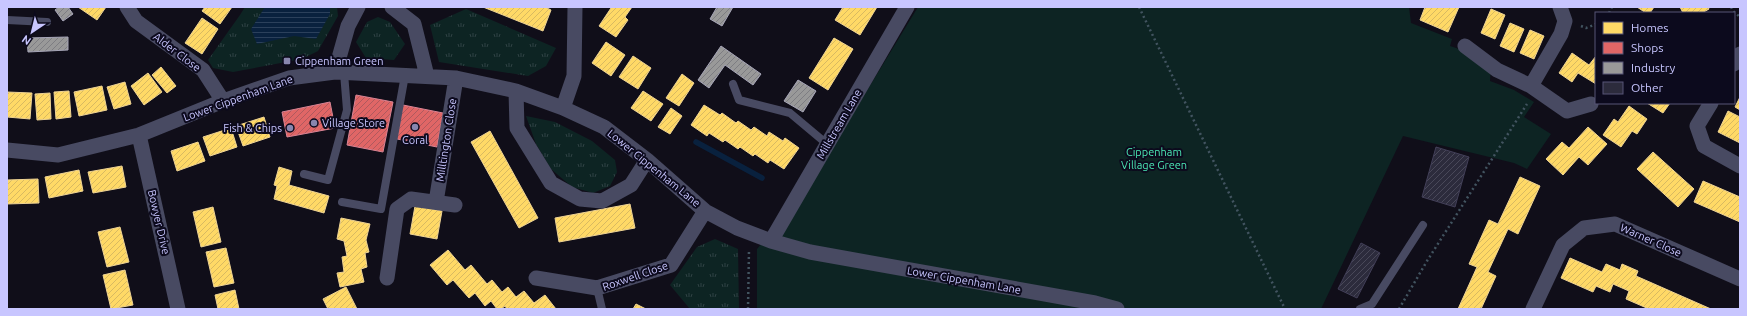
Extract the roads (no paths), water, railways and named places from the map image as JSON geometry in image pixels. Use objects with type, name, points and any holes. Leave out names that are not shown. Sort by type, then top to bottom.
[{"type":"street","name":"Alder Close","points":[[127,7],[136,21],[203,70],[223,100]]},
{"type":"street","points":[[340,72],[348,26],[358,7]]},
{"type":"street","points":[[392,7],[414,24],[427,76]]},
{"type":"street","points":[[563,108],[574,76],[575,7]]},
{"type":"street","name":"Millstream Lane","points":[[771,241],[907,7]]},
{"type":"street","points":[[1534,88],[1561,34],[1565,21],[1560,7]]},
{"type":"street","points":[[1465,46],[1497,70],[1534,88],[1567,111],[1591,104]]},
{"type":"street","name":"Lower Cippenham Lane","points":[[7,150],[58,155],[140,135],[223,100],[289,78],[340,72],[456,78],[516,91],[563,108],[604,127],[647,160],[705,211],[736,228],[771,241],[810,252],[1095,303],[1117,309]]},
{"type":"street","name":"Milltington Close","points":[[436,202],[456,78]]},
{"type":"street","points":[[516,91],[517,128],[551,183],[580,199],[602,201],[630,185],[647,160]]},
{"type":"street","points":[[1710,104],[1697,126],[1704,146],[1740,166]]},
{"type":"street","name":"Bowyer Drive","points":[[140,135],[178,309]]},
{"type":"street","points":[[387,278],[397,209],[411,199],[455,205]]},
{"type":"street","name":"Roxwell Close","points":[[536,278],[597,288],[671,265],[705,211]]},
{"type":"street","name":"Warner Close","points":[[1532,309],[1563,245],[1584,228],[1615,224],[1740,279]]},
{"type":"lane","points":[[7,20],[47,22]]},
{"type":"lane","points":[[304,174],[328,180],[347,110],[340,72]]},
{"type":"lane","points":[[342,202],[381,209],[405,75]]},
{"type":"lane","points":[[733,84],[739,100],[790,113],[827,144]]},
{"type":"lane","points":[[1360,309],[1372,304],[1423,225]]},
{"type":"lane","points":[[597,288],[602,309]]},
{"type":"water","points":[[265,7],[330,7],[330,14],[316,39],[294,36],[257,44],[251,29]]},
{"type":"waterway","points":[[696,142],[762,178]]},
{"type":"place","name":"Cippenham Green","points":[[287,61]]},
{"type":"place","name":"Village Store","points":[[314,123]]},
{"type":"place","name":"Coral","points":[[415,127]]},
{"type":"place","name":"Fish & Chips","points":[[290,128]]},
{"type":"park label","name":"Cippenham Village Green","points":[[1154,158]]}]
